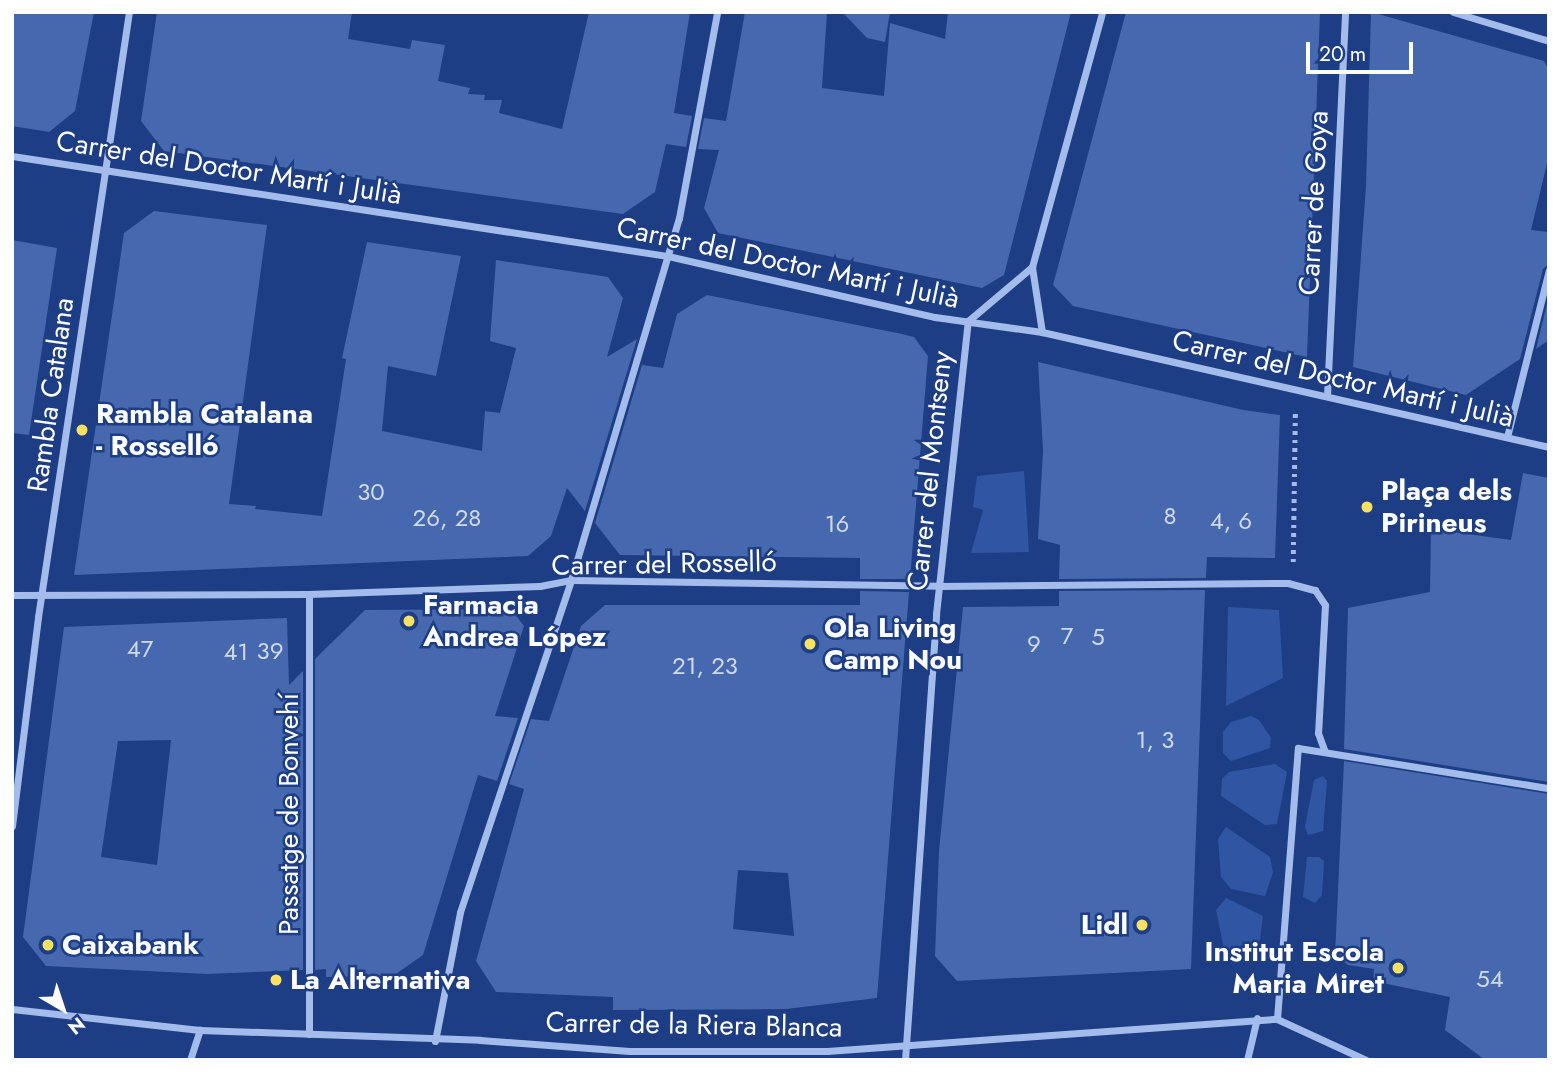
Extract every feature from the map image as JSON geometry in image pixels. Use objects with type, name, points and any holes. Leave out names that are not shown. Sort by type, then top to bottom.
[{"type":"street","name":"Rambla Catalana","points":[[12,826],[96,208],[106,171],[129,12]]},
{"type":"street","points":[[435,1041],[460,912],[571,580],[668,256],[718,12]]},
{"type":"street","points":[[1042,332],[1032,267],[1102,12]]},
{"type":"street","name":"Carrer de Goya","points":[[1327,396],[1345,12]]},
{"type":"street","points":[[1453,12],[1549,41]]},
{"type":"street","name":"Carrer del Doctor Martí i Julià","points":[[12,156],[668,256],[968,321],[1042,332],[1549,447]]},
{"type":"street","name":"Carrer del Montseny","points":[[905,1060],[939,586],[968,321],[1032,267]]},
{"type":"street","points":[[1507,437],[1549,270]]},
{"type":"street","name":"Carrer del Rosselló","points":[[12,595],[43,597],[309,594],[540,586],[571,580],[939,586],[1269,582],[1315,590],[1326,613],[1318,733],[1325,751]]},
{"type":"street","name":"Passatge de Bonvehí","points":[[309,594],[309,1034]]},
{"type":"street","points":[[1277,1019],[1298,748],[1549,789]]},
{"type":"street","name":"Carrer de la Riera Blanca","points":[[12,1009],[200,1030],[630,1051],[827,1051],[1257,1018],[1277,1019],[1366,1060]]},
{"type":"street","points":[[1247,1060],[1257,1018]]},
{"type":"street","points":[[190,1060],[200,1030]]},
{"type":"street","points":[[826,1060],[827,1051]]},
{"type":"path","points":[[1293,566],[1295,409]]},
{"type":"shaded area","points":[[1024,471],[1029,552],[971,553],[983,510],[973,507],[977,476]]},
{"type":"shaded area","points":[[1228,607],[1279,610],[1283,678],[1226,706]]},
{"type":"shaded area","points":[[1251,716],[1259,720],[1271,738],[1270,748],[1231,761],[1223,753],[1223,732],[1231,722]]},
{"type":"shaded area","points":[[1275,764],[1287,772],[1277,824],[1265,825],[1221,796],[1222,779],[1229,772]]},
{"type":"shaded area","points":[[1323,776],[1327,781],[1323,831],[1308,835],[1305,826],[1314,780]]},
{"type":"shaded area","points":[[1226,827],[1270,857],[1273,872],[1265,896],[1231,889],[1221,877],[1218,839]]},
{"type":"shaded area","points":[[1307,857],[1319,857],[1324,861],[1322,895],[1315,903],[1303,897]]},
{"type":"shaded area","points":[[1226,898],[1263,916],[1258,956],[1251,962],[1226,959],[1216,910]]},
{"type":"building","points":[[12,12],[94,12],[75,111],[49,132],[12,126]]},
{"type":"building","points":[[157,12],[352,12],[348,39],[410,49],[412,40],[445,45],[438,81],[470,88],[468,94],[485,95],[484,100],[502,100],[499,113],[562,129],[589,12],[690,12],[674,113],[692,116],[686,147],[666,144],[655,192],[623,214],[164,151],[141,121]]},
{"type":"building","points":[[745,12],[827,12],[822,88],[884,96],[890,23],[945,39],[948,12],[1071,12],[1004,275],[982,288],[718,233],[704,208],[719,150],[698,149],[704,118],[726,121]]},
{"type":"building","points":[[842,12],[890,12],[885,42],[867,38]]},
{"type":"building","points":[[1126,12],[1320,12],[1307,357],[1073,306],[1053,285]]},
{"type":"building","points":[[1371,12],[1544,61],[1549,70],[1549,155],[1531,230],[1549,232],[1549,264],[1543,269],[1520,359],[1466,395],[1353,367],[1366,186]]},
{"type":"building","points":[[154,211],[267,225],[229,504],[256,506],[255,509],[322,516],[346,359],[342,358],[367,242],[461,256],[436,376],[388,366],[382,431],[482,451],[485,411],[500,413],[516,348],[490,341],[496,260],[608,277],[623,298],[607,357],[637,339],[585,511],[567,488],[551,536],[528,556],[74,575],[124,233]]},
{"type":"building","points":[[12,240],[57,248],[29,435],[12,433]]},
{"type":"building","points":[[707,295],[914,337],[928,356],[910,579],[860,579],[860,558],[620,555],[595,523],[642,365],[663,368],[677,314]]},
{"type":"building","points":[[1549,296],[1549,340],[1536,349]]},
{"type":"building","points":[[1038,362],[1243,410],[1280,415],[1275,558],[1207,557],[1206,578],[1059,579],[1060,545],[1038,539],[1043,451]]},
{"type":"building","points":[[1523,473],[1549,478],[1549,782],[1344,749],[1348,608],[1430,592],[1431,529],[1511,540]]},
{"type":"building","points":[[1205,590],[1191,969],[957,981],[935,956],[939,851],[963,607],[1059,606],[1059,591]]},
{"type":"building","points":[[860,591],[909,592],[877,998],[786,1009],[613,1010],[613,997],[496,992],[476,961],[524,789],[509,784],[531,719],[549,721],[581,626],[605,605],[860,605]],"holes":[[[738,870],[788,873],[794,936],[733,929]]]},
{"type":"building","points":[[511,609],[524,626],[495,716],[518,718],[497,781],[478,775],[423,955],[393,976],[326,977],[326,969],[315,970],[315,659],[365,610]]},
{"type":"building","points":[[287,618],[289,685],[303,671],[303,970],[207,974],[46,966],[23,937],[64,627]],"holes":[[[171,740],[157,865],[101,857],[118,741]]]},
{"type":"building","points":[[1344,761],[1549,794],[1549,1060],[1485,1060],[1445,1030],[1450,997],[1373,981],[1374,969],[1348,965],[1335,955]]},
{"type":"place","name":"Rambla Catalana - Rosselló","points":[[82,430]]},
{"type":"place","name":"Plaça dels Pirineus","points":[[1367,507]]},
{"type":"place","name":"Farmacia Andrea López","points":[[409,621]]},
{"type":"place","name":"Ola Living Camp Nou","points":[[810,644]]},
{"type":"place","name":"Lidl","points":[[1142,925]]},
{"type":"place","name":"Caixabank","points":[[48,945]]},
{"type":"place","name":"Institut Escola Maria Miret","points":[[1398,968]]},
{"type":"place","name":"La Alternativa","points":[[276,980]]}]
